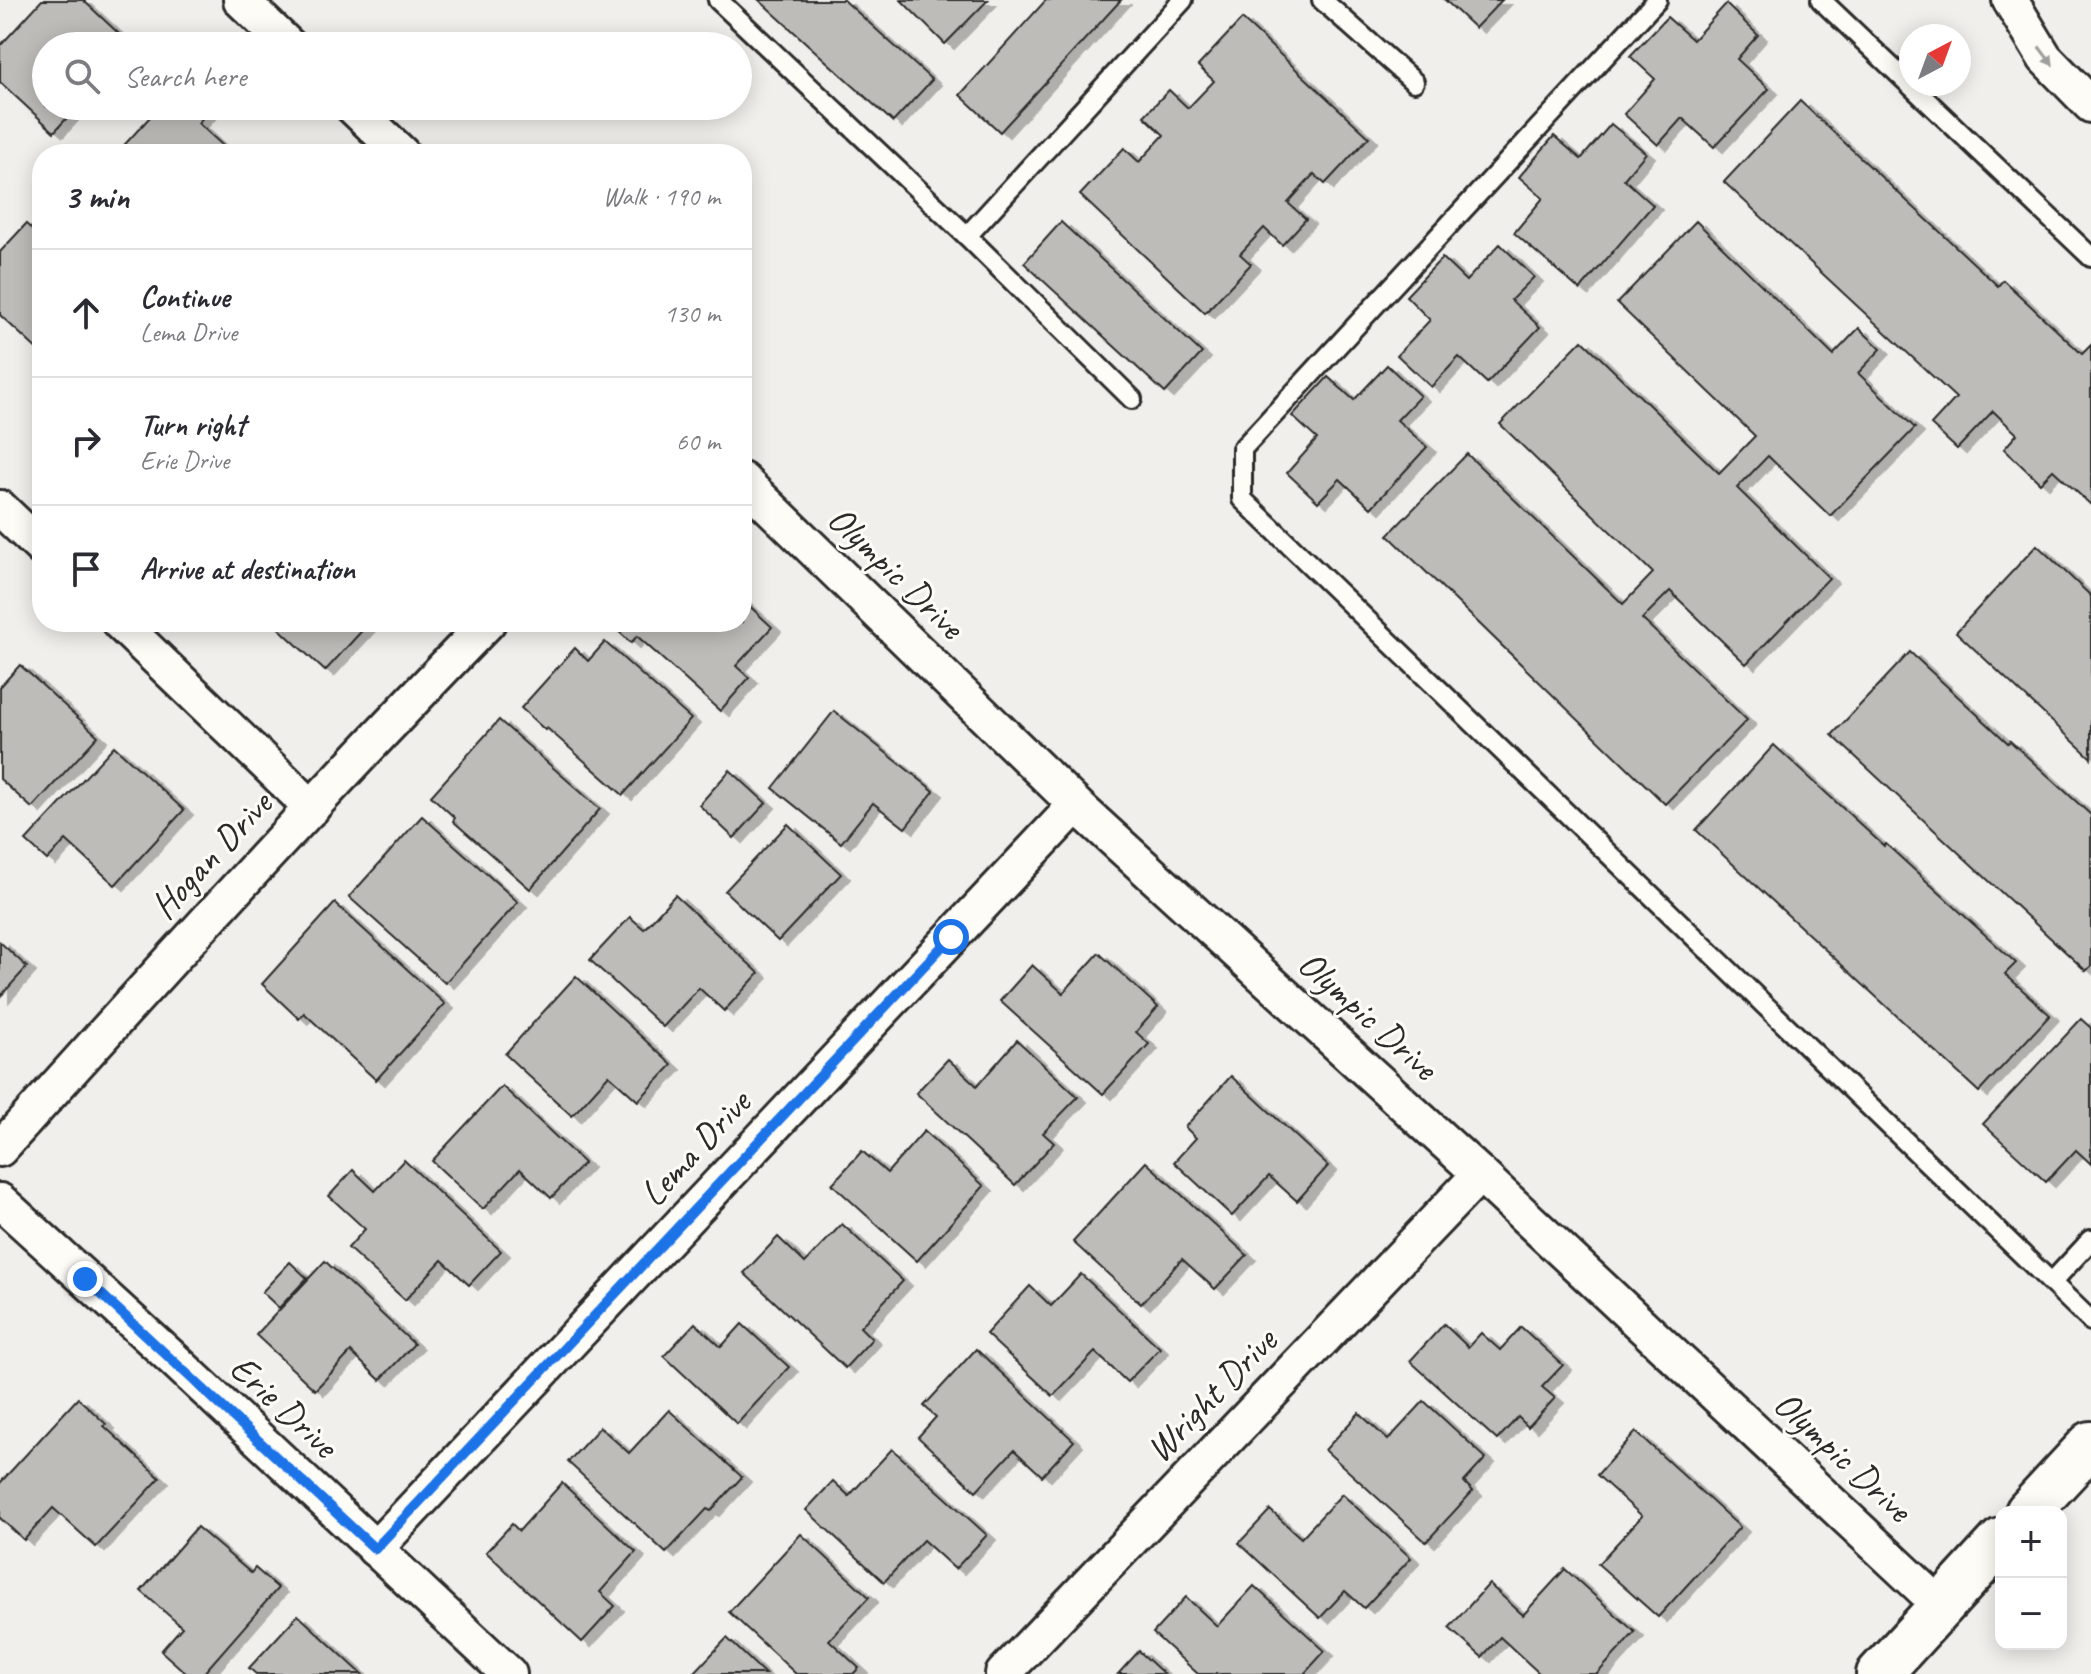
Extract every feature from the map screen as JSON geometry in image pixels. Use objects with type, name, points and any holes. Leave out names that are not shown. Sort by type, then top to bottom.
[{"type":"street","points":[[241,0],[274,32]]},
{"type":"street","points":[[2010,0],[2045,58],[2091,105]]},
{"type":"street","points":[[367,120],[392,144]]},
{"type":"street","name":"Olympic Drive","points":[[752,490],[1076,805],[1480,1174],[1941,1606]]},
{"type":"street","points":[[0,508],[32,538]]},
{"type":"street","points":[[129,632],[312,808]]},
{"type":"street","name":"Hogan Drive","points":[[0,1149],[146,987],[479,632]]},
{"type":"street","name":"Lema Drive","points":[[375,1549],[1076,805]]},
{"type":"street","name":"Wright Drive","points":[[1003,1674],[1480,1174]]},
{"type":"street","name":"Erie Drive","points":[[0,1201],[509,1674]]},
{"type":"street","points":[[2034,1506],[2091,1444]]},
{"type":"street","points":[[1879,1674],[1995,1548]]},
{"type":"lane","points":[[718,0],[752,32]]},
{"type":"lane","points":[[967,236],[1183,0]]},
{"type":"lane","points":[[1322,0],[1414,82]]},
{"type":"lane","points":[[1657,0],[1242,449],[1242,499],[2091,1321]]},
{"type":"lane","points":[[1821,0],[2091,257]]},
{"type":"lane","points":[[752,32],[967,236],[1132,399]]},
{"type":"lane","points":[[2052,1282],[2091,1240]]},
{"type":"building","points":[[42,0],[83,0],[117,32],[32,32],[32,112],[0,82],[0,46]]},
{"type":"building","points":[[759,0],[844,0],[932,80],[893,122]]},
{"type":"building","points":[[901,0],[988,0],[945,44]]},
{"type":"building","points":[[1046,0],[1121,0],[1000,132],[960,95]]},
{"type":"building","points":[[1445,0],[1502,0],[1475,28]]},
{"type":"building","points":[[1726,4],[1758,35],[1737,59],[1769,89],[1714,147],[1682,118],[1658,145],[1624,114],[1655,79],[1630,56],[1667,17],[1693,40]]},
{"type":"building","points":[[1242,19],[1369,137],[1325,184],[1314,174],[1288,203],[1306,219],[1282,245],[1264,228],[1240,254],[1251,264],[1205,313],[1080,195],[1124,148],[1139,162],[1164,135],[1144,116],[1169,90],[1188,108],[1214,81],[1198,66]]},
{"type":"building","points":[[1800,101],[1998,286],[2003,280],[2082,354],[2091,345],[2091,505],[2053,470],[2040,483],[2004,449],[2017,434],[1993,411],[1957,449],[1931,425],[1956,398],[1724,182]]},
{"type":"building","points":[[41,120],[65,120],[54,132]]},
{"type":"building","points":[[147,120],[201,120],[198,123],[221,144],[125,144]]},
{"type":"building","points":[[1611,124],[1646,153],[1624,179],[1653,205],[1580,290],[1514,233],[1543,198],[1519,177],[1554,136],[1581,159]]},
{"type":"building","points":[[1696,221],[1833,355],[1859,328],[1881,349],[1858,373],[1915,428],[1830,516],[1768,456],[1737,488],[1829,578],[1746,664],[1670,591],[1642,619],[1747,720],[1665,804],[1388,535],[1467,454],[1623,604],[1653,573],[1500,424],[1582,340],[1719,473],[1755,436],[1617,303]]},
{"type":"building","points":[[1061,222],[1202,353],[1165,393],[1024,263]]},
{"type":"building","points":[[26,224],[32,229],[32,345],[0,315],[0,252]]},
{"type":"building","points":[[1500,244],[1534,277],[1511,300],[1540,327],[1487,383],[1459,357],[1431,387],[1397,355],[1430,320],[1406,296],[1442,258],[1466,281]]},
{"type":"building","points":[[1387,365],[1420,396],[1397,420],[1427,447],[1371,508],[1340,479],[1318,502],[1287,473],[1317,439],[1292,416],[1328,377],[1354,400]]},
{"type":"building","points":[[2037,545],[2091,596],[2091,758],[1956,632]]},
{"type":"building","points":[[752,608],[772,627],[736,666],[749,678],[720,711],[637,636],[631,643],[619,632],[752,632]]},
{"type":"building","points":[[283,632],[361,632],[325,671]]},
{"type":"building","points":[[605,642],[691,719],[623,795],[521,708],[575,648],[588,661]]},
{"type":"building","points":[[1910,652],[2091,815],[2091,966],[2086,971],[1832,735]]},
{"type":"building","points":[[20,665],[98,736],[32,808],[0,779],[0,687]]},
{"type":"building","points":[[834,711],[934,791],[905,828],[873,803],[841,843],[773,788]]},
{"type":"building","points":[[499,720],[600,809],[530,889],[453,821],[455,818],[431,796]]},
{"type":"building","points":[[1774,745],[2016,963],[2005,974],[2050,1015],[1979,1092],[1696,830]]},
{"type":"building","points":[[114,746],[184,810],[115,885],[66,840],[47,860],[26,841]]},
{"type":"building","points":[[730,770],[766,803],[734,838],[699,805]]},
{"type":"building","points":[[422,816],[518,902],[445,983],[349,897]]},
{"type":"building","points":[[788,824],[841,874],[778,941],[725,891]]},
{"type":"building","points":[[675,895],[759,973],[724,1011],[699,988],[663,1027],[590,960],[630,917],[644,929]]},
{"type":"building","points":[[335,903],[445,1004],[376,1080],[304,1013],[299,1019],[262,984]]},
{"type":"building","points":[[0,942],[27,967],[0,997]]},
{"type":"building","points":[[1099,953],[1158,1007],[1136,1032],[1149,1044],[1103,1094],[1000,1001],[1032,965],[1063,993]]},
{"type":"building","points":[[576,976],[672,1065],[638,1101],[609,1075],[572,1116],[505,1054]]},
{"type":"building","points":[[2081,1019],[2091,1028],[2091,1164],[2076,1150],[2046,1182],[1983,1124]]},
{"type":"building","points":[[1017,1040],[1078,1097],[1043,1133],[1054,1143],[1015,1185],[916,1093],[948,1059],[977,1086]]},
{"type":"building","points":[[1231,1076],[1328,1166],[1297,1201],[1269,1176],[1232,1216],[1174,1162],[1196,1138],[1185,1127]]},
{"type":"building","points":[[502,1086],[584,1163],[551,1198],[520,1169],[483,1209],[432,1161]]},
{"type":"building","points":[[924,1131],[984,1186],[917,1261],[832,1184],[862,1151],[887,1173]]},
{"type":"building","points":[[404,1160],[501,1251],[469,1285],[442,1260],[405,1300],[348,1248],[365,1229],[329,1196],[353,1170],[375,1191]]},
{"type":"building","points":[[1146,1162],[1247,1255],[1215,1289],[1182,1259],[1141,1304],[1073,1242]]},
{"type":"building","points":[[842,1224],[903,1281],[860,1327],[872,1339],[845,1368],[744,1273],[778,1237],[805,1263]]},
{"type":"building","points":[[325,1261],[414,1344],[380,1380],[351,1352],[315,1390],[256,1335]]},
{"type":"building","points":[[290,1262],[307,1278],[279,1308],[262,1292]]},
{"type":"building","points":[[1081,1274],[1160,1348],[1127,1382],[1095,1352],[1053,1396],[986,1334],[1030,1286],[1051,1306]]},
{"type":"building","points":[[695,1323],[721,1347],[742,1324],[789,1367],[737,1424],[664,1356]]},
{"type":"building","points":[[1444,1324],[1468,1347],[1481,1333],[1500,1350],[1521,1327],[1563,1365],[1542,1387],[1555,1398],[1528,1427],[1518,1417],[1497,1440],[1410,1361]]},
{"type":"building","points":[[976,1349],[1074,1441],[1042,1476],[1014,1450],[976,1491],[918,1437],[936,1417],[924,1406]]},
{"type":"building","points":[[78,1398],[160,1478],[96,1547],[53,1508],[24,1540],[0,1518],[0,1483]]},
{"type":"building","points":[[1424,1401],[1486,1458],[1464,1482],[1473,1491],[1426,1542],[1325,1450],[1359,1413],[1388,1440]]},
{"type":"building","points":[[669,1410],[742,1477],[666,1553],[568,1462],[600,1427],[629,1453]]},
{"type":"building","points":[[1636,1432],[1740,1527],[1658,1617],[1598,1564],[1642,1516],[1597,1475]]},
{"type":"building","points":[[892,1449],[987,1535],[955,1569],[923,1540],[884,1582],[806,1510],[833,1481],[849,1496]]},
{"type":"building","points":[[562,1483],[636,1552],[600,1592],[615,1606],[582,1642],[486,1552],[512,1524],[519,1531]]},
{"type":"building","points":[[1342,1494],[1411,1558],[1364,1608],[1345,1591],[1320,1618],[1239,1543],[1270,1510],[1301,1538]]},
{"type":"building","points":[[197,1527],[251,1573],[255,1568],[278,1588],[203,1674],[187,1674],[161,1651],[182,1627],[141,1591]]},
{"type":"building","points":[[801,1534],[869,1597],[829,1640],[859,1668],[853,1674],[796,1674],[729,1612]]},
{"type":"building","points":[[1565,1569],[1635,1632],[1597,1674],[1540,1674],[1500,1637],[1482,1657],[1449,1628],[1489,1584],[1523,1615]]},
{"type":"building","points":[[1254,1586],[1325,1651],[1304,1674],[1198,1674],[1153,1633],[1186,1597],[1217,1626]]},
{"type":"building","points":[[298,1615],[362,1674],[256,1674],[249,1668]]},
{"type":"building","points":[[727,1638],[765,1674],[693,1674]]},
{"type":"building","points":[[1139,1651],[1164,1674],[1118,1674]]},
{"type":"route","points":[[85,1279],[375,1549],[951,937]]}]
